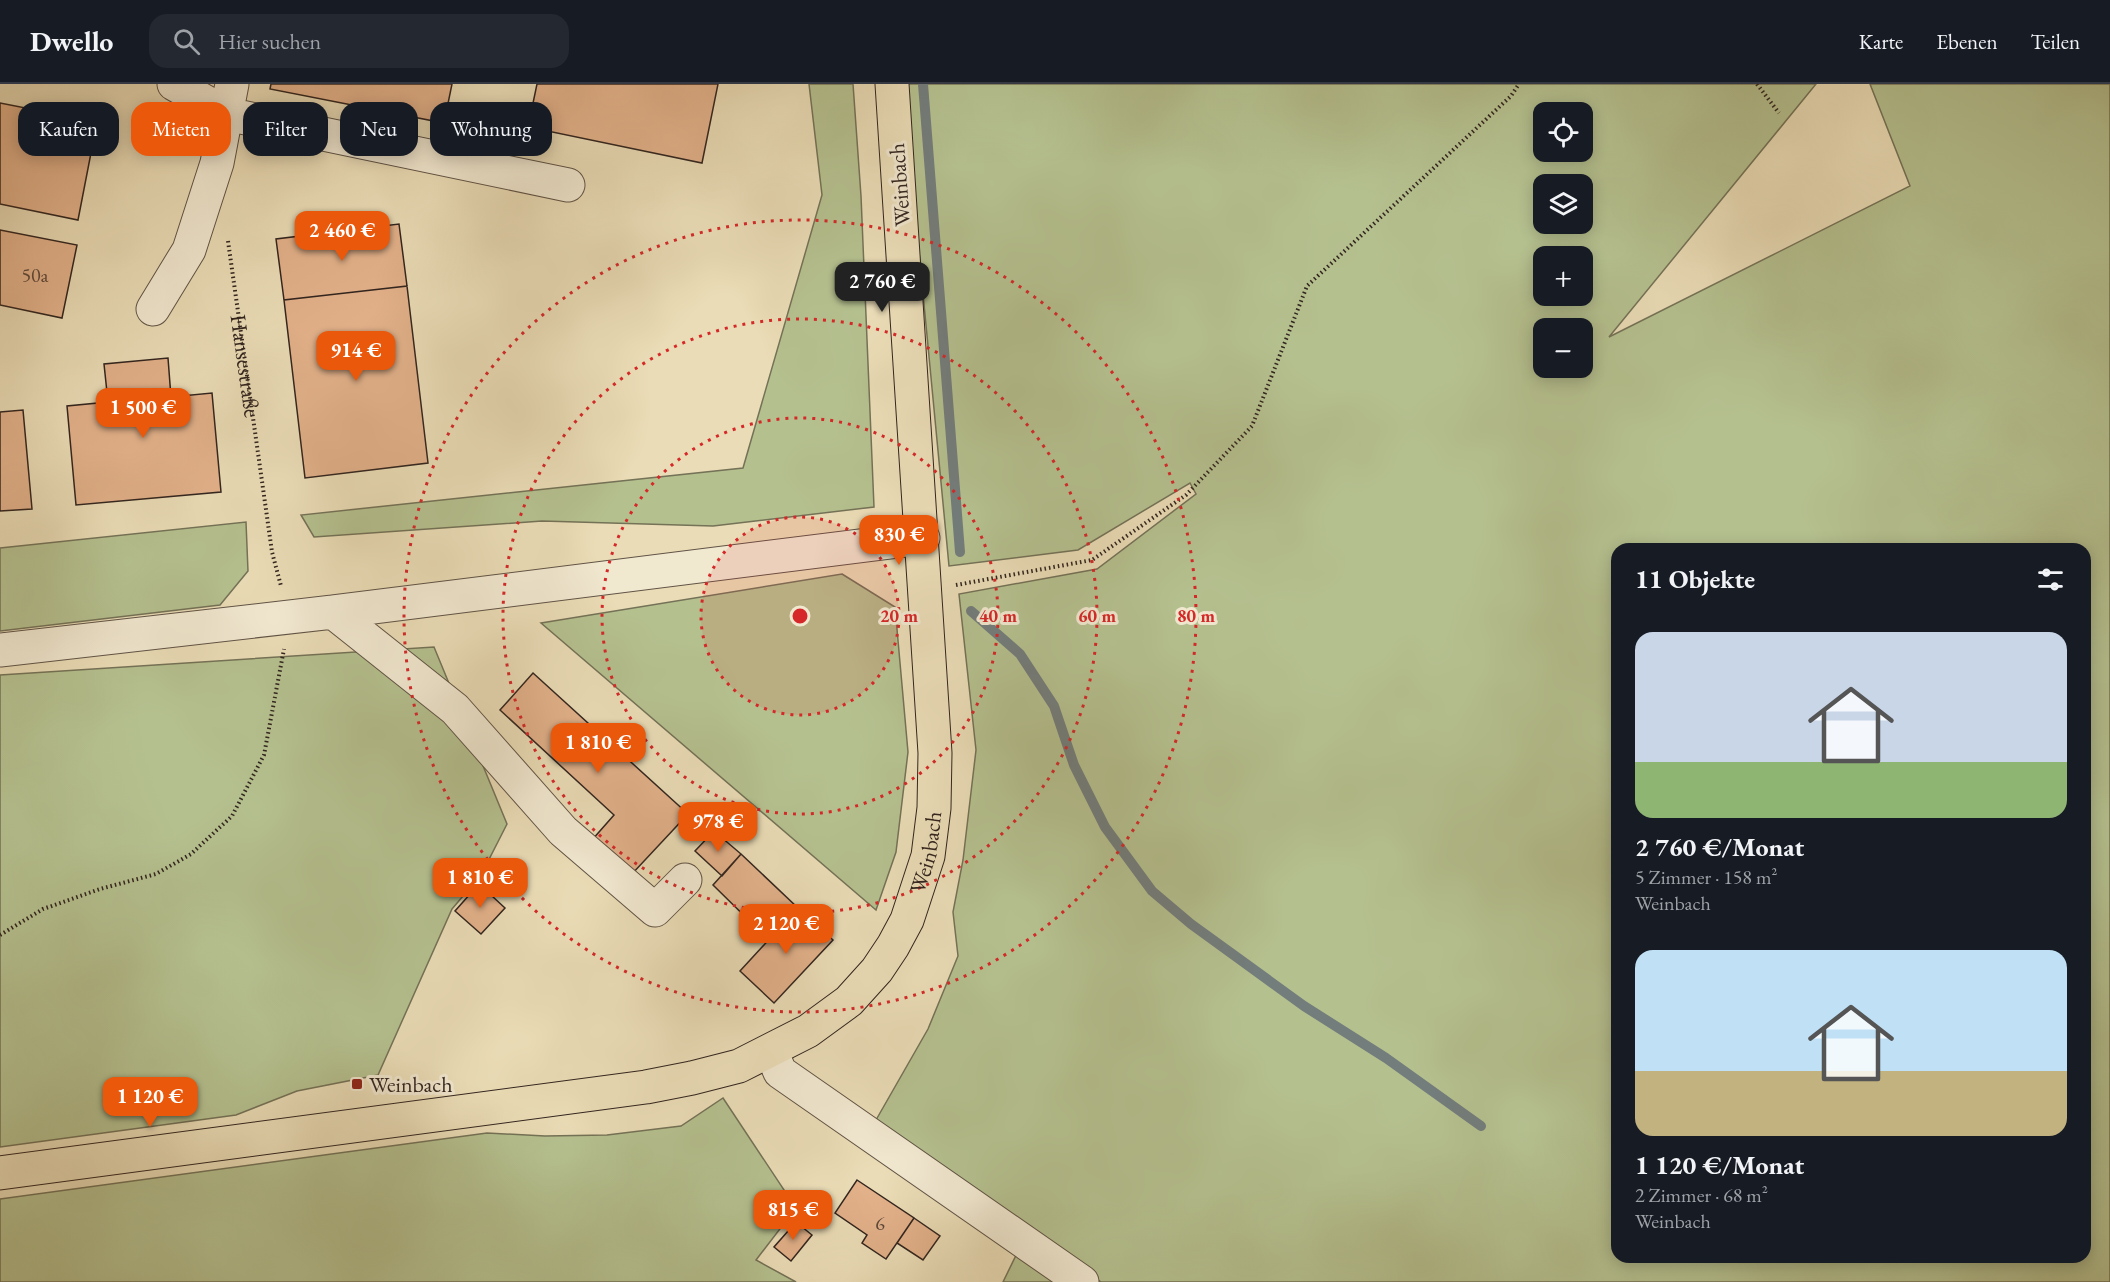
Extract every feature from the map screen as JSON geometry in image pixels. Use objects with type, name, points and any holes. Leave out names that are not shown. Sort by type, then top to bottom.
[{"type":"main road","name":"Weinbach","points":[[0,1173],[646,1087],[739,1066],[808,1031],[849,1001],[877,970],[907,920],[928,856],[934,808],[935,753],[923,538],[892,84]]},
{"type":"street","points":[[174,84],[568,185]]},
{"type":"street","points":[[153,309],[189,250],[217,163],[230,99]]},
{"type":"street","points":[[0,651],[923,538]]},
{"type":"street","points":[[333,612],[456,709],[562,831],[655,910],[685,880]]},
{"type":"street","points":[[771,1051],[780,1072],[1082,1282]]},
{"type":"path","points":[[925,591],[1092,560],[1186,495],[1252,426],[1307,286],[1511,96],[1519,84]]},
{"type":"path","points":[[1757,84],[1779,113]]},
{"type":"path","name":"Hansestraße","points":[[227,234],[272,552],[289,616]]},
{"type":"path","points":[[0,935],[43,909],[100,889],[156,874],[191,854],[232,816],[264,755],[277,694],[289,616]]},
{"type":"green space","points":[[809,84],[853,84],[861,196],[874,507],[713,526],[542,521],[314,537],[301,515],[743,468],[822,195]]},
{"type":"green space","points":[[903,84],[1816,84],[1609,337],[1910,186],[1870,84],[2110,84],[2110,1282],[1101,1282],[1034,1241],[876,1120],[928,1029],[958,956],[953,912],[963,860],[976,750],[959,594],[1097,569],[1196,494],[1190,483],[1078,550],[949,566]]},
{"type":"green space","points":[[246,522],[248,571],[220,605],[0,631],[0,548]]},
{"type":"green space","points":[[842,574],[895,607],[908,752],[896,852],[876,910],[541,623]]},
{"type":"green space","points":[[434,647],[507,824],[481,875],[452,909],[378,1075],[297,1091],[236,1115],[0,1147],[0,675]]},
{"type":"green space","points":[[723,1098],[796,1208],[756,1260],[796,1282],[0,1282],[0,1199],[487,1133],[545,1136],[607,1135],[681,1126]]},
{"type":"green space","points":[[1021,1245],[1076,1282],[1003,1282]]},
{"type":"building","points":[[271,84],[452,84],[448,102],[430,102],[430,120],[418,118],[418,102],[340,103],[270,89]]},
{"type":"building","points":[[537,84],[718,84],[702,163],[552,132],[552,102],[533,102]]},
{"type":"building","points":[[0,103],[18,107],[18,156],[90,156],[78,220],[0,204]]},
{"type":"building","points":[[399,224],[407,286],[284,300],[276,239]]},
{"type":"building","points":[[0,230],[77,245],[62,318],[0,305]]},
{"type":"building","points":[[407,286],[428,463],[305,478],[284,300]]},
{"type":"building","points":[[168,358],[171,397],[212,393],[221,492],[76,505],[67,406],[108,402],[104,364]]},
{"type":"building","points":[[23,410],[32,509],[0,511],[0,412]]},
{"type":"building","points":[[533,673],[688,814],[631,875],[592,840],[614,815],[500,710]]},
{"type":"building","points":[[714,831],[741,854],[722,876],[695,851]]},
{"type":"building","points":[[741,854],[798,908],[769,940],[713,885]]},
{"type":"building","points":[[479,884],[505,908],[481,934],[455,911]]},
{"type":"building","points":[[798,908],[833,940],[774,1003],[740,971]]},
{"type":"building","points":[[857,1180],[914,1218],[886,1259],[862,1243],[867,1235],[835,1213]]},
{"type":"building","points":[[914,1218],[940,1236],[923,1260],[897,1243]]},
{"type":"building","points":[[796,1222],[812,1235],[791,1261],[774,1247]]},
{"type":"waterway","points":[[923,84],[960,552]]},
{"type":"waterway","points":[[971,611],[1020,654],[1054,706],[1074,765],[1105,827],[1152,891],[1191,924],[1304,1006],[1386,1058],[1481,1126]]},
{"type":"place","name":"Weinbach","points":[[357,1084]]}]
